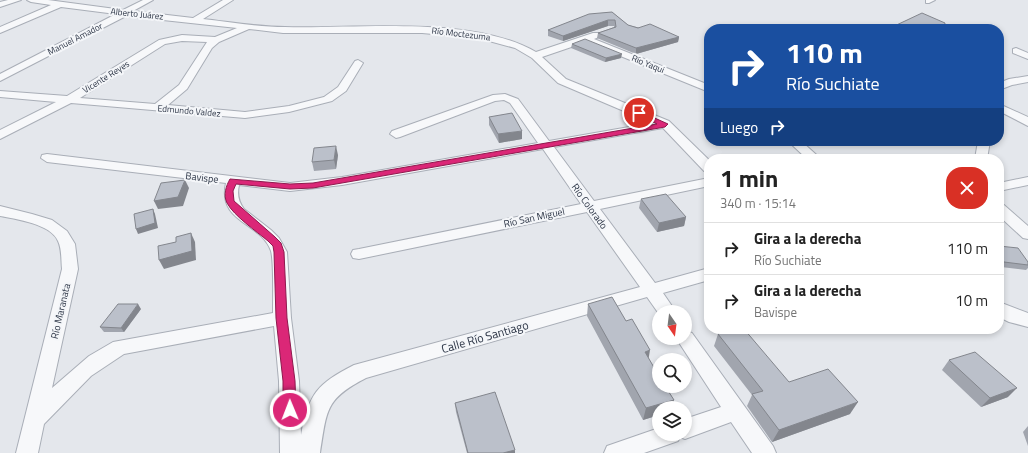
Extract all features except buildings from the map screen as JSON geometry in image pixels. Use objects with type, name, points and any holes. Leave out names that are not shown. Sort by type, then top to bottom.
[{"type":"street","points":[[0,5],[17,0]]},
{"type":"street","name":"Alberto Juárez","points":[[31,0],[64,2],[125,13],[196,20]]},
{"type":"street","name":"Manuel Amador","points":[[0,78],[149,0]]},
{"type":"street","points":[[196,20],[229,0]]},
{"type":"street","points":[[1,30],[64,2]]},
{"type":"street","name":"Río Moctezuma","points":[[196,20],[246,27],[316,32],[422,30],[452,31],[501,40],[518,46],[535,56],[562,81],[665,124],[676,133],[704,163]]},
{"type":"street","points":[[158,108],[183,87],[203,52],[216,40],[246,27]]},
{"type":"street","points":[[535,56],[605,32]]},
{"type":"street","name":"Vicente Reyes","points":[[0,135],[70,100],[162,42],[182,38],[216,40]]},
{"type":"street","name":"Río Yaqui","points":[[586,39],[704,87]]},
{"type":"street","points":[[1016,51],[1028,56]]},
{"type":"street","name":"Edmundo Valdez","points":[[0,94],[245,115],[289,109],[322,100],[337,94],[342,89],[358,63]]},
{"type":"street","points":[[1004,84],[1009,82],[1028,79]]},
{"type":"street","name":"Río Colorado","points":[[396,134],[493,98],[505,97],[514,101],[662,305]]},
{"type":"street","points":[[1004,112],[1028,122]]},
{"type":"street","name":"Bavispe","points":[[48,158],[290,187],[313,185],[665,124]]},
{"type":"street","points":[[800,146],[809,154]]},
{"type":"street","points":[[233,181],[229,191],[230,202],[277,245],[279,252],[282,318],[289,381],[290,453]]},
{"type":"street","points":[[1004,186],[1028,181]]},
{"type":"street","name":"Río San Miguel","points":[[359,254],[704,183]]},
{"type":"street","name":"Río Maranata","points":[[0,211],[30,218],[52,227],[66,240],[70,269],[27,453]]},
{"type":"street","points":[[1004,212],[1028,234]]},
{"type":"street","name":"Calle Río Santiago","points":[[309,453],[316,411],[325,396],[338,383],[361,372],[704,275]]},
{"type":"street","points":[[1004,312],[1015,317],[1028,320]]},
{"type":"street","points":[[34,420],[86,367],[104,355],[120,347],[282,318]]},
{"type":"street","points":[[690,345],[765,453]]},
{"type":"street","points":[[692,427],[736,411]]},
{"type":"street","points":[[615,453],[652,440]]},
{"type":"route","points":[[290,410],[289,381],[282,318],[279,252],[277,245],[230,202],[229,191],[233,181],[290,187],[342,182],[665,124],[639,113]]}]
